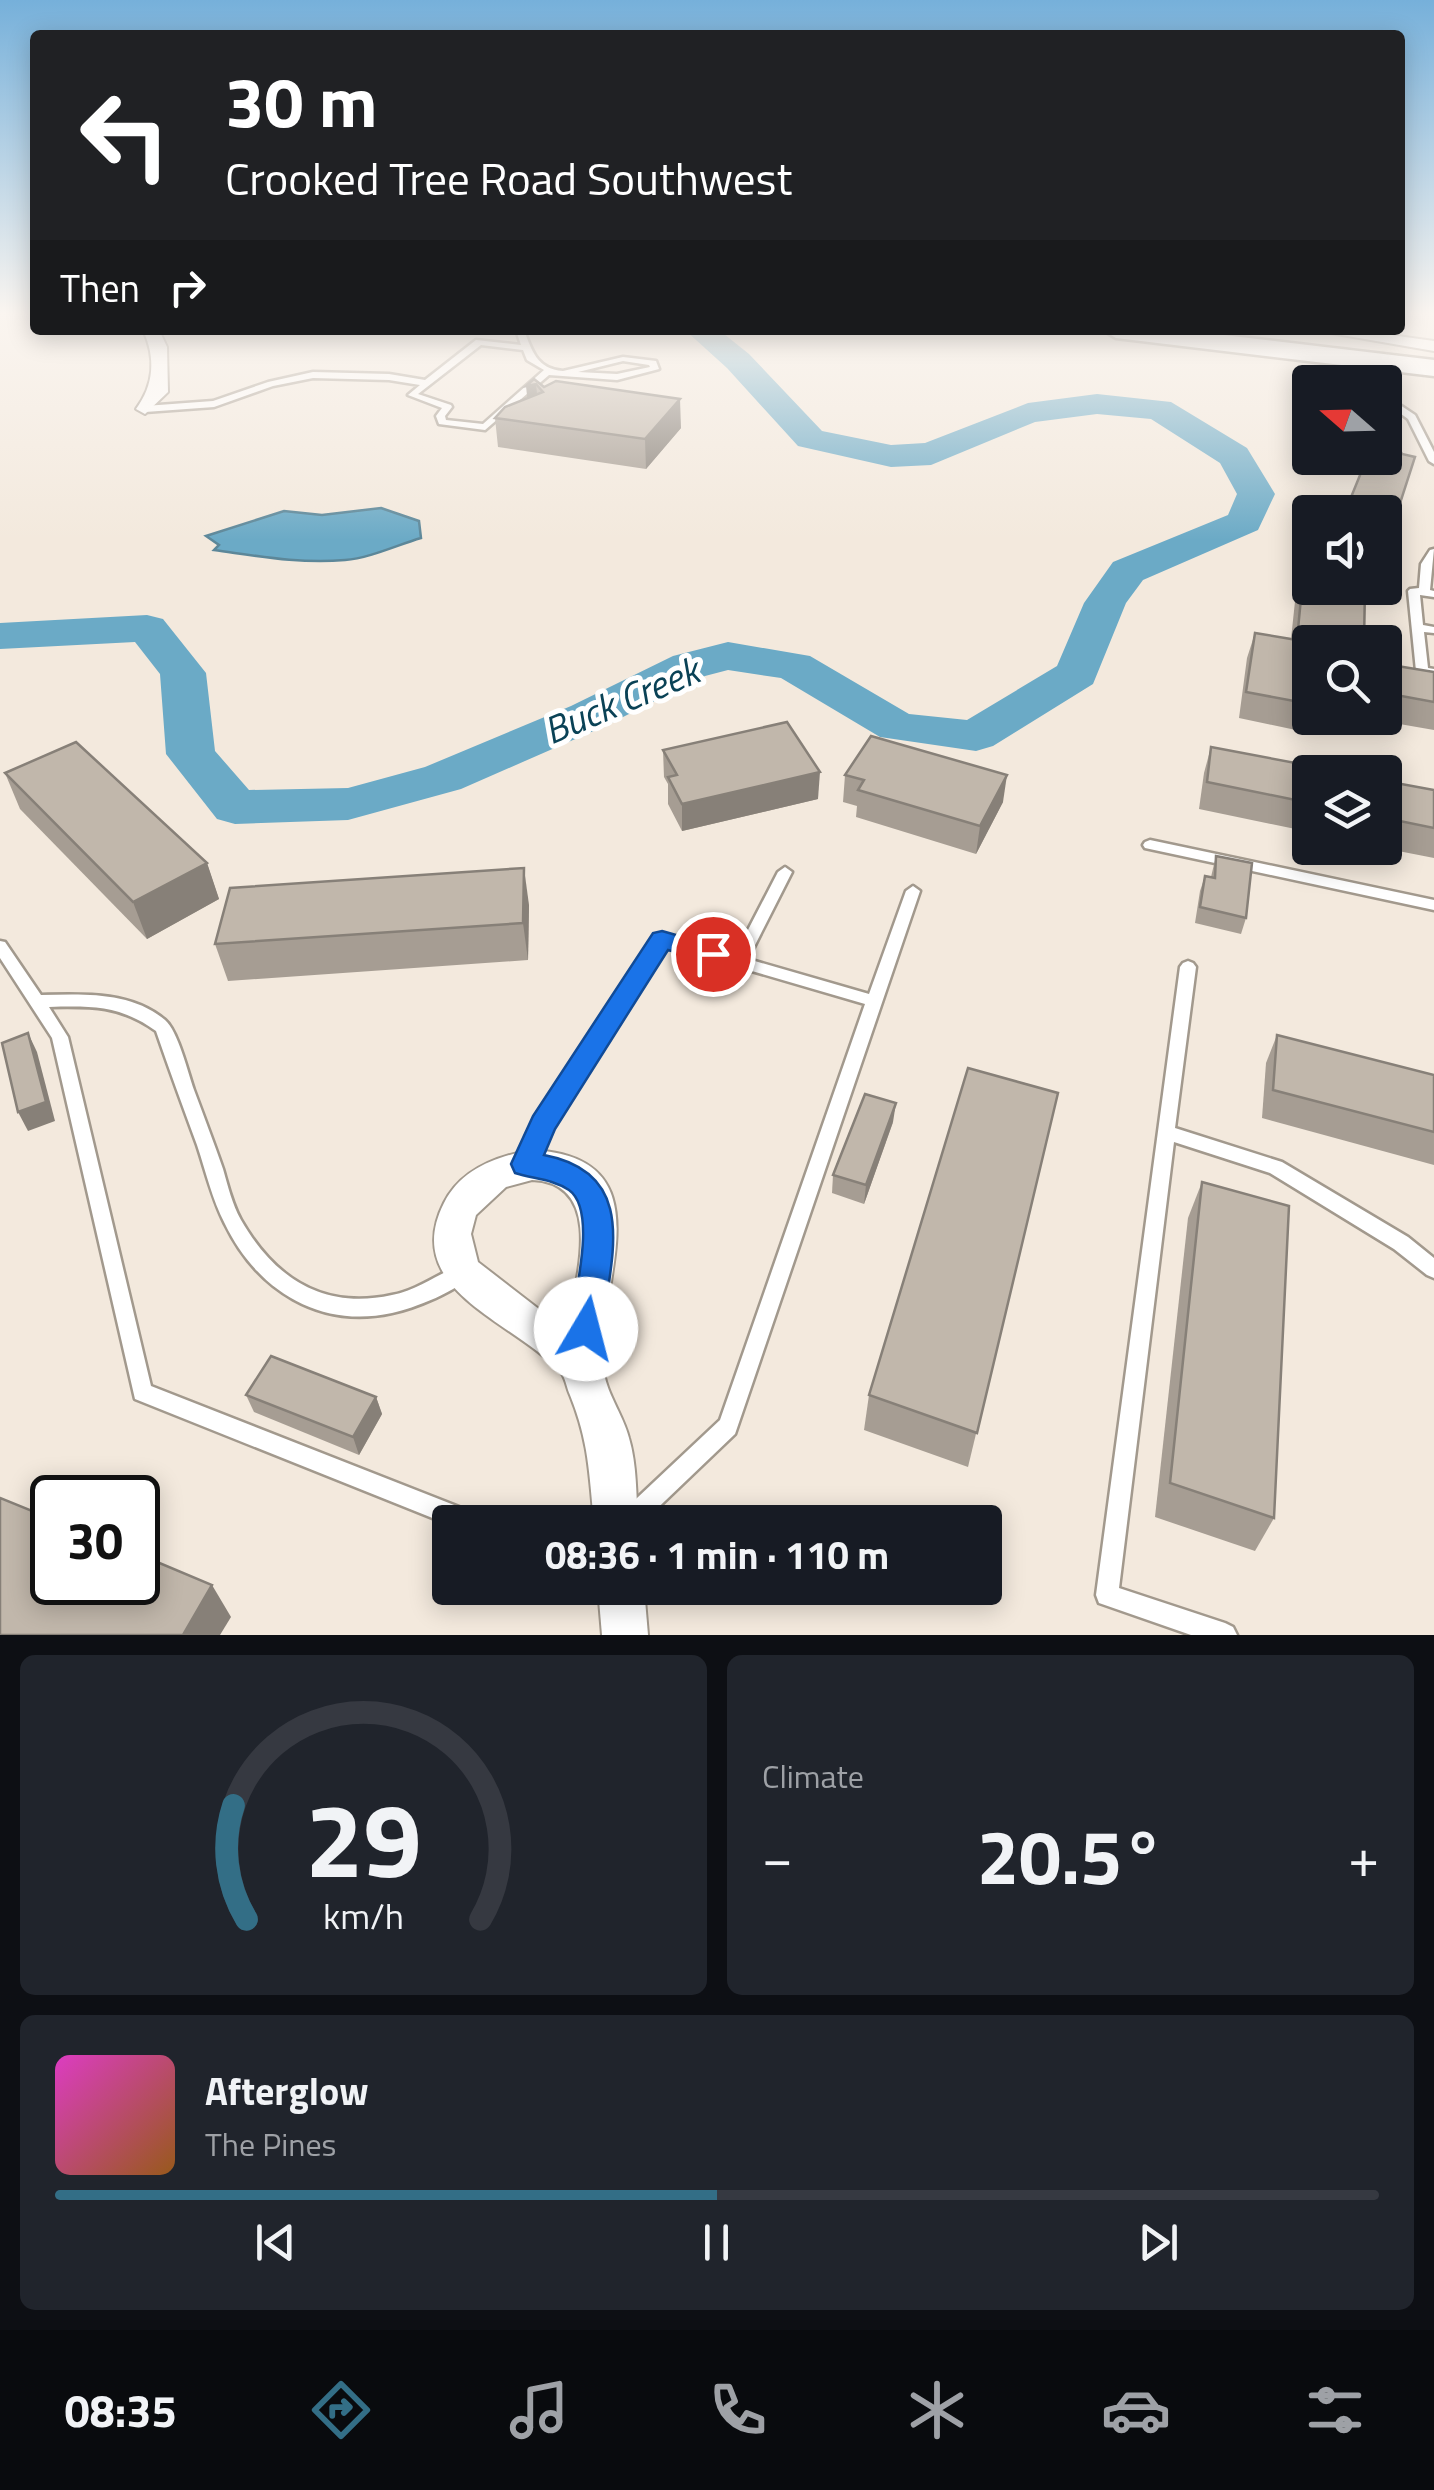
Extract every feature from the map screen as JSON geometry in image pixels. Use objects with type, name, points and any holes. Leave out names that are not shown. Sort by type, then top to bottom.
[{"type":"street","points":[[145,409],[159,387]]},
{"type":"street","points":[[581,1365],[462,1274],[453,1224],[464,1199],[491,1175],[526,1164],[564,1172],[586,1185],[600,1222],[581,1365],[608,1439],[614,1505]]},
{"type":"street","points":[[622,1605],[625,1635]]},
{"type":"lane","points":[[145,409],[214,404],[262,387]]},
{"type":"lane","points":[[420,387],[412,395],[448,407],[440,416],[442,422],[491,428],[531,387]]},
{"type":"lane","points":[[1402,410],[1412,417],[1434,461]]},
{"type":"lane","points":[[1434,552],[1426,564],[1429,593],[1414,590],[1422,671],[1434,673]]},
{"type":"lane","points":[[1419,628],[1434,630]]},
{"type":"lane","points":[[1150,845],[1434,906]]},
{"type":"lane","points":[[738,962],[785,872]]},
{"type":"lane","points":[[646,1505],[728,1427],[913,891]]},
{"type":"lane","points":[[526,1164],[543,1124],[662,940],[874,1001]]},
{"type":"lane","points":[[0,946],[60,1037],[142,1392],[432,1507]]},
{"type":"lane","points":[[1188,967],[1107,1595],[1225,1635]]},
{"type":"lane","points":[[36,1001],[108,1001],[139,1008],[163,1028],[235,1226],[268,1268],[308,1299],[361,1313],[424,1297],[462,1274]]},
{"type":"lane","points":[[1166,1132],[1276,1167],[1402,1243],[1434,1269]]},
{"type":"water","points":[[381,508],[419,521],[421,538],[354,559],[312,561],[214,550],[219,545],[206,536],[284,511],[322,515]]},
{"type":"building","points":[[539,387],[599,387],[680,399],[645,439],[495,418],[505,407],[543,392]]},
{"type":"building","points":[[1402,454],[1415,457],[1402,497],[1352,495],[1360,475],[1402,475]]},
{"type":"building","points":[[1300,605],[1365,605],[1364,625],[1298,625]]},
{"type":"building","points":[[1255,633],[1292,639],[1292,701],[1246,692]]},
{"type":"building","points":[[1402,667],[1434,672],[1434,702],[1402,696]]},
{"type":"building","points":[[787,722],[820,772],[682,804],[668,777],[677,775],[663,750]]},
{"type":"building","points":[[871,736],[1007,775],[980,826],[858,790],[864,780],[845,775]]},
{"type":"building","points":[[76,742],[207,863],[133,902],[5,773]]},
{"type":"building","points":[[1211,747],[1292,762],[1292,799],[1207,782]]},
{"type":"building","points":[[1402,784],[1434,790],[1434,828],[1402,821]]},
{"type":"building","points":[[1216,856],[1252,863],[1246,918],[1200,907],[1205,876],[1215,878]]},
{"type":"building","points":[[524,868],[523,923],[215,944],[230,888]]},
{"type":"building","points":[[28,1033],[46,1102],[18,1112],[2,1043]]},
{"type":"building","points":[[1277,1035],[1434,1075],[1434,1132],[1273,1090]]},
{"type":"building","points":[[968,1068],[1058,1093],[977,1433],[869,1395]]},
{"type":"building","points":[[865,1094],[896,1103],[866,1185],[833,1175]]},
{"type":"building","points":[[1202,1182],[1289,1206],[1274,1518],[1170,1483]]},
{"type":"building","points":[[271,1356],[376,1397],[353,1437],[246,1395]]},
{"type":"building","points":[[0,1498],[30,1510],[30,1605],[160,1605],[160,1563],[212,1585],[183,1635],[0,1635]]},
{"type":"waterway","name":"Buck Creek","points":[[0,636],[147,628],[183,673],[191,754],[235,807],[348,804],[443,778],[588,716],[689,666],[728,656],[794,666],[897,727],[976,736],[1077,674],[1105,603],[1128,571],[1244,522],[1256,494],[1234,456],[1159,409],[1097,404],[1028,413],[931,454],[891,456],[810,439],[762,387]]},
{"type":"route","points":[[586,1329],[600,1222],[586,1185],[564,1172],[526,1164],[543,1124],[662,940],[713,954]]}]
